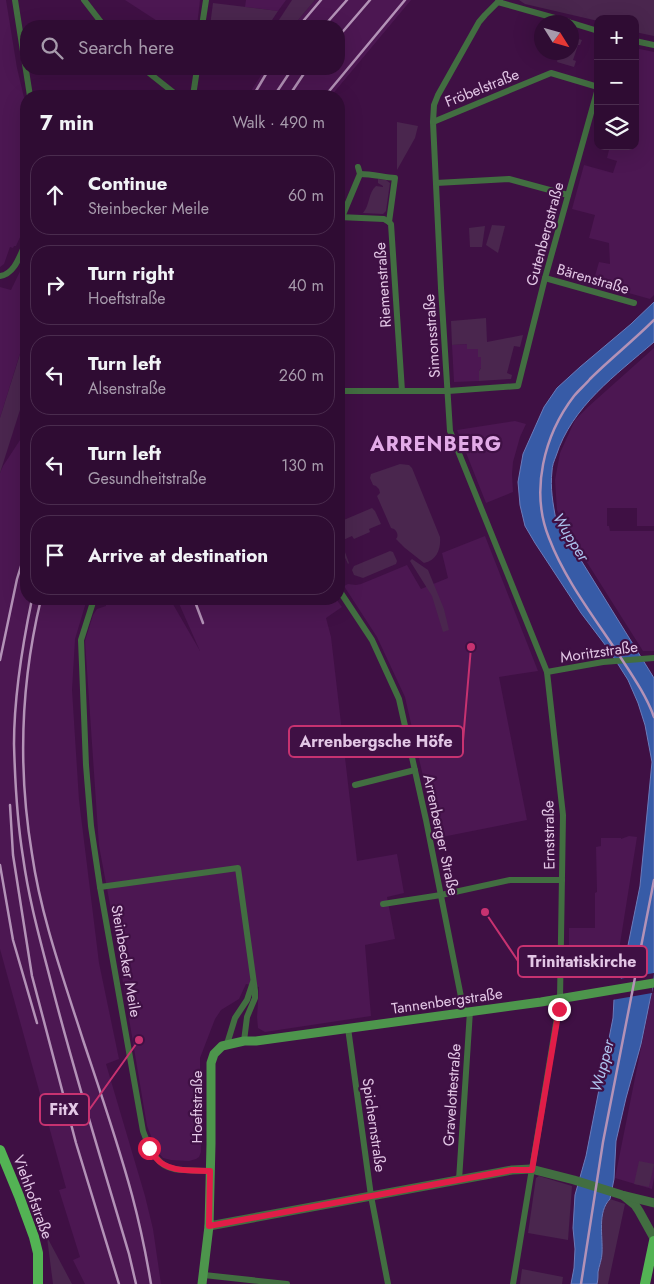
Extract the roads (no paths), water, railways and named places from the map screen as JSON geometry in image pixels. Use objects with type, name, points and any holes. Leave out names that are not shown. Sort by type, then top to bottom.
[{"type":"main road","name":"Tannenbergstraße","points":[[244,1041],[256,1041],[560,999],[654,983]]},
{"type":"main road","points":[[228,1044],[244,1041]]},
{"type":"main road","name":"Hoeftstraße","points":[[203,1280],[209,1226],[211,1063],[218,1049],[228,1044]]},
{"type":"main road","name":"Viehhofstraße","points":[[1,1156],[34,1237],[38,1253],[38,1284]]},
{"type":"main road","points":[[645,1284],[654,1243]]},
{"type":"street","points":[[15,0],[20,30]]},
{"type":"street","points":[[84,0],[99,20]]},
{"type":"street","points":[[203,20],[206,0]]},
{"type":"street","points":[[499,1],[544,15]]},
{"type":"street","name":"Simonsstraße","points":[[499,1],[479,22],[434,105],[436,183],[450,431],[547,672]]},
{"type":"street","points":[[579,26],[594,30]]},
{"type":"street","points":[[639,42],[654,45]]},
{"type":"street","name":"Fröbelstraße","points":[[434,122],[551,73],[594,87]]},
{"type":"street","points":[[28,75],[30,90]]},
{"type":"street","points":[[152,75],[170,90]]},
{"type":"street","points":[[194,90],[196,75]]},
{"type":"street","name":"Gutenbergstraße","points":[[448,391],[518,386],[545,278],[594,102]]},
{"type":"street","points":[[345,206],[360,174],[358,167]]},
{"type":"street","name":"Riemenstraße","points":[[360,174],[395,178],[389,222],[391,224],[402,391]]},
{"type":"street","points":[[436,183],[509,179],[568,195]]},
{"type":"street","points":[[345,217],[384,219],[389,222]]},
{"type":"street","points":[[0,276],[7,275],[12,271],[20,254]]},
{"type":"street","name":"Bärenstraße","points":[[545,278],[634,303]]},
{"type":"street","points":[[345,390],[448,391]]},
{"type":"street","name":"Arrenberger Straße","points":[[345,600],[372,640],[399,698],[467,1012]]},
{"type":"street","name":"Steinbecker Meile","points":[[92,605],[81,640],[91,826],[143,1131],[149,1148],[162,1164],[182,1170],[210,1171]]},
{"type":"street","name":"Moritzstraße","points":[[547,672],[603,662],[654,658]]},
{"type":"street","name":"Ernststraße","points":[[513,1284],[560,999],[563,815],[547,672]]},
{"type":"street","points":[[355,785],[415,770]]},
{"type":"street","name":"Steinbecker Meile","points":[[100,887],[238,868],[256,991],[247,1017],[244,1041]]},
{"type":"street","points":[[383,904],[441,895],[510,880],[562,880]]},
{"type":"street","name":"Steinbecker Meile","points":[[228,1044],[235,1018],[247,1000],[254,980]]},
{"type":"street","name":"Gravelottestraße","points":[[460,1180],[467,1012]]},
{"type":"street","name":"Spichernstraße","points":[[348,1028],[372,1196],[388,1284]]},
{"type":"street","points":[[209,1226],[512,1170],[532,1170],[654,1203]]},
{"type":"street","points":[[622,1195],[640,1211],[654,1243]]},
{"type":"street","points":[[203,1280],[287,1284]]},
{"type":"water","points":[[654,302],[654,342],[611,379],[584,407],[563,438],[554,462],[551,477],[556,520],[654,678],[654,980],[641,1044],[616,1141],[614,1179],[610,1199],[606,1204],[602,1217],[602,1255],[597,1284],[571,1284],[575,1249],[573,1228],[575,1195],[586,1156],[613,1018],[614,999],[621,980],[640,886],[652,762],[645,725],[628,680],[609,650],[581,613],[525,526],[520,505],[518,482],[523,454],[544,407],[557,388]]},
{"type":"railway","points":[[304,20],[321,0]]},
{"type":"railway","points":[[329,20],[347,0]]},
{"type":"railway","points":[[345,29],[370,0]]},
{"type":"railway","points":[[345,72],[405,0]]},
{"type":"railway","points":[[257,90],[265,75]]},
{"type":"railway","points":[[278,90],[288,75]]},
{"type":"railway","points":[[293,90],[303,75]]},
{"type":"railway","points":[[330,90],[342,75]]},
{"type":"railway","points":[[654,320],[574,396],[555,428],[548,446],[543,464],[541,483],[543,520],[563,569],[638,685],[654,717]]},
{"type":"railway","points":[[0,660],[20,569]]},
{"type":"railway","points":[[31,605],[19,671],[14,726],[14,758],[23,857],[36,922],[61,1020],[136,1284]]},
{"type":"railway","points":[[40,605],[29,662],[23,758],[32,854],[41,901],[54,948],[132,1195],[151,1284]]},
{"type":"railway","points":[[196,605],[203,623]]},
{"type":"railway","points":[[10,805],[13,855],[32,976],[76,1143],[119,1284]]},
{"type":"railway","points":[[0,865],[13,940],[37,1023]]},
{"type":"railway","points":[[581,1284],[603,1142],[654,880]]},
{"type":"place","name":"Arrenbergsche Höfe","points":[[471,647]]},
{"type":"place","name":"Trinitatiskirche","points":[[485,912]]},
{"type":"place","name":"FitX","points":[[139,1040]]},
{"type":"district","name":"ARRENBERG","points":[[436,444]]},
{"type":"water label","name":"Wupper","points":[[571,537]]},
{"type":"water label","name":"Wupper","points":[[602,1066]]}]
